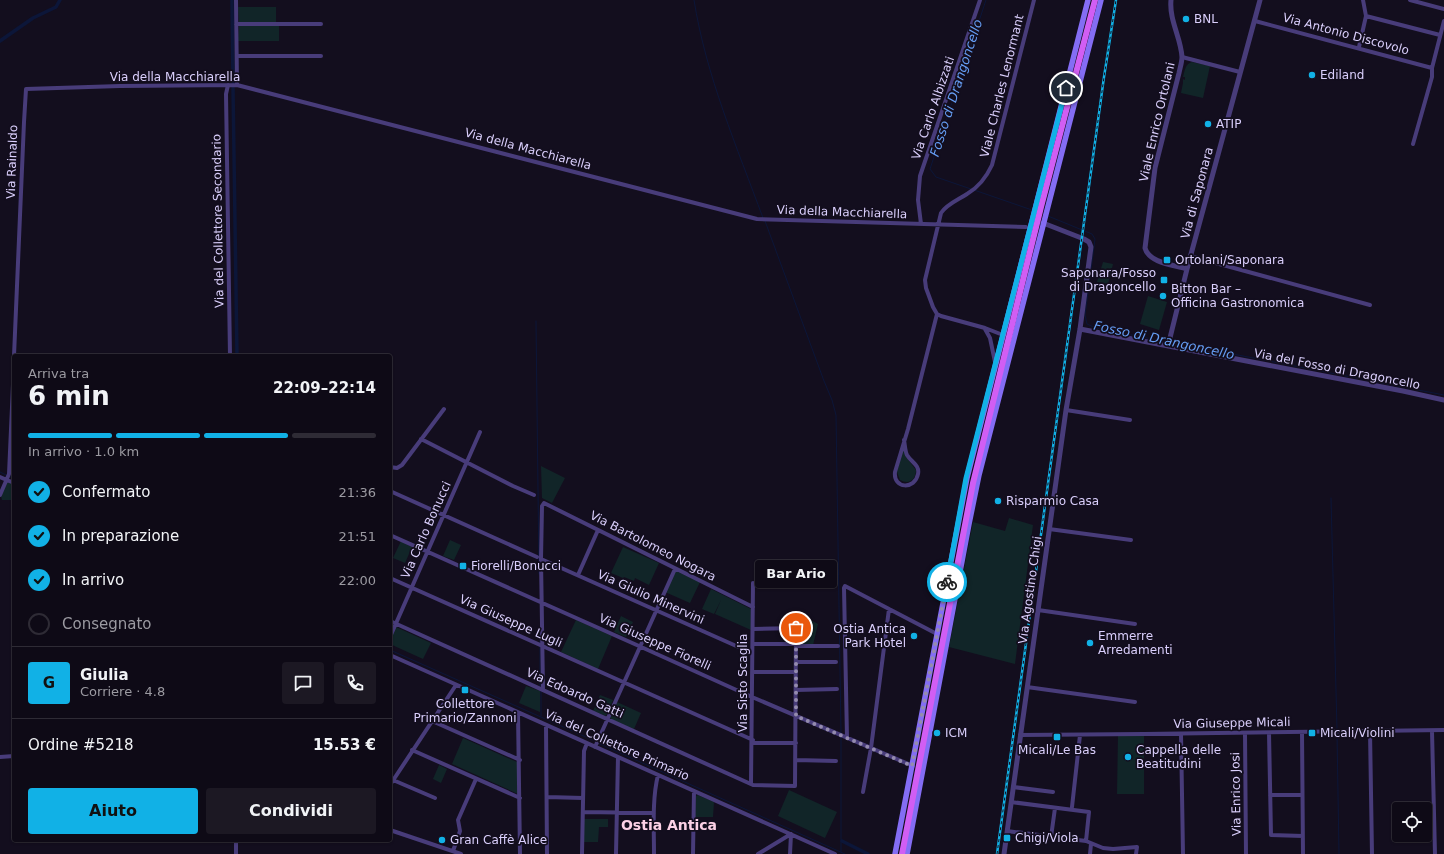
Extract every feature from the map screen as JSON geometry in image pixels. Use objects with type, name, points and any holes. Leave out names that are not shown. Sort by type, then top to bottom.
[{"type":"main road","points":[[907,854],[978,480],[1043,223],[1041,206],[1088,0]]},
{"type":"main road","points":[[1041,206],[1095,0]]},
{"type":"main road","points":[[895,854],[938,634],[966,478],[1002,335],[1036,215],[1041,206],[1101,0]]},
{"type":"main road","points":[[902,854],[969,500],[1036,215]]},
{"type":"street","points":[[236,0],[237,85]]},
{"type":"street","name":"Via Carlo Albizzati","points":[[921,224],[918,200],[920,176],[980,0]]},
{"type":"street","name":"Viale Charles Lenormant","points":[[937,314],[932,308],[925,282],[941,214],[944,208],[979,186],[988,174],[994,160],[1034,0]]},
{"type":"street","name":"Viale Enrico Ortolani","points":[[1171,0],[1170,7],[1182,57],[1155,168],[1146,248],[1149,255],[1154,259],[1187,269]]},
{"type":"street","name":"Via di Saponara","points":[[1168,346],[1190,256],[1260,0]]},
{"type":"street","points":[[1359,47],[1366,16],[1363,0]]},
{"type":"street","points":[[1410,0],[1444,9]]},
{"type":"street","points":[[1366,16],[1440,35]]},
{"type":"street","name":"Via Antonio Discovolo","points":[[1255,21],[1359,47],[1432,68]]},
{"type":"street","points":[[1413,144],[1432,77],[1432,68],[1444,21]]},
{"type":"street","points":[[236,24],[321,24]]},
{"type":"street","points":[[237,56],[321,56]]},
{"type":"street","points":[[1182,57],[1240,72]]},
{"type":"street","name":"Via del Collettore Secondario","points":[[228,85],[226,94],[230,354]]},
{"type":"street","name":"Via della Macchiarella","points":[[26,89],[120,86],[237,85],[758,219],[1026,227]]},
{"type":"street","name":"Via Rainaldo","points":[[14,354],[26,89]]},
{"type":"street","points":[[1043,223],[1080,237],[1090,244],[1080,329]]},
{"type":"street","points":[[1190,256],[1370,305]]},
{"type":"street","points":[[904,440],[907,454],[916,466],[918,472],[918,476],[914,482],[906,486],[898,482],[894,475],[904,440],[908,429],[937,314],[985,328],[1002,335]]},
{"type":"street","points":[[985,328],[990,337],[996,362]]},
{"type":"street","name":"Via del Fosso di Dragoncello","points":[[1080,329],[1444,400]]},
{"type":"street","name":"Via Agostino Chigi","points":[[1004,854],[1066,410],[1080,329]]},
{"type":"street","points":[[0,495],[9,474],[12,407]]},
{"type":"street","points":[[392,468],[400,467],[444,409]]},
{"type":"street","points":[[1066,410],[1130,420]]},
{"type":"street","name":"Via Carlo Bonucci","points":[[392,633],[480,432]]},
{"type":"street","points":[[421,439],[513,486],[534,495]]},
{"type":"street","points":[[0,477],[12,482]]},
{"type":"street","name":"Via Giulio Minervini","points":[[392,492],[752,653]]},
{"type":"street","name":"Via Bartolomeo Nogara","points":[[539,558],[543,503],[549,504],[674,569],[753,607]]},
{"type":"street","points":[[1049,529],[1130,540]]},
{"type":"street","points":[[578,575],[598,530]]},
{"type":"street","name":"Via Giuseppe Fiorelli","points":[[392,535],[752,697],[912,766]]},
{"type":"street","points":[[539,558],[539,601],[543,690]]},
{"type":"street","points":[[595,747],[674,569]]},
{"type":"street","name":"Via Giuseppe Lugli","points":[[392,579],[753,741]]},
{"type":"street","name":"Via Sisto Scaglia","points":[[751,783],[753,741],[753,583]]},
{"type":"street","points":[[845,737],[844,588],[846,586],[938,634]]},
{"type":"street","points":[[863,792],[871,748],[889,609]]},
{"type":"street","points":[[1038,610],[1134,624]]},
{"type":"street","points":[[803,616],[796,628],[796,760],[836,760]]},
{"type":"street","name":"Via Edoardo Gatti","points":[[392,622],[608,718],[753,785],[795,786],[796,760]]},
{"type":"street","points":[[753,629],[796,628]]},
{"type":"street","points":[[753,644],[838,646]]},
{"type":"street","name":"Via del Collettore Primario","points":[[392,656],[791,834],[826,852],[835,854]]},
{"type":"street","points":[[796,662],[836,662]]},
{"type":"street","points":[[752,672],[796,672]]},
{"type":"street","points":[[436,798],[393,780],[456,685]]},
{"type":"street","points":[[1027,687],[1135,702]]},
{"type":"street","points":[[796,690],[837,690]]},
{"type":"street","points":[[518,713],[520,760],[520,854]]},
{"type":"street","points":[[432,721],[520,760]]},
{"type":"street","points":[[546,725],[547,854]]},
{"type":"street","points":[[1432,730],[1435,854]]},
{"type":"street","name":"Via Giuseppe Micali","points":[[1020,735],[1444,730]]},
{"type":"street","points":[[1370,731],[1372,854]]},
{"type":"street","points":[[1269,732],[1271,836],[1303,836]]},
{"type":"street","points":[[1302,732],[1303,854]]},
{"type":"street","name":"Via Enrico Josi","points":[[1245,733],[1246,854]]},
{"type":"street","points":[[1181,734],[1183,854]]},
{"type":"street","points":[[1072,807],[1080,735]]},
{"type":"street","points":[[753,741],[796,743]]},
{"type":"street","points":[[582,854],[584,751],[587,743]]},
{"type":"street","points":[[412,750],[520,798]]},
{"type":"street","points":[[0,757],[12,756]]},
{"type":"street","points":[[616,854],[618,757]]},
{"type":"street","points":[[654,854],[654,813],[658,774]]},
{"type":"street","points":[[453,851],[460,830],[458,820],[476,779]]},
{"type":"street","points":[[1013,787],[1053,792]]},
{"type":"street","points":[[693,854],[694,791]]},
{"type":"street","points":[[1270,795],[1302,795]]},
{"type":"street","points":[[547,797],[583,798]]},
{"type":"street","points":[[1011,802],[1089,812],[1086,841]]},
{"type":"street","points":[[1051,837],[1055,808]]},
{"type":"street","points":[[583,812],[654,813]]},
{"type":"street","points":[[392,831],[461,854]]},
{"type":"street","points":[[1007,831],[1086,841],[1103,848],[1118,850],[1137,847],[1136,854]]},
{"type":"street","points":[[758,854],[791,834]]},
{"type":"street","points":[[790,854],[791,834]]},
{"type":"street","points":[[236,842],[236,854]]},
{"type":"street","points":[[1090,854],[1092,844]]},
{"type":"green space","points":[[238,7],[276,7],[276,22],[239,22]]},
{"type":"green space","points":[[239,25],[279,25],[279,41],[238,41]]},
{"type":"green space","points":[[1192,62],[1210,66],[1203,98],[1181,93],[1183,79],[1185,80],[1185,77],[1183,77],[1185,70],[1188,64]]},
{"type":"green space","points":[[1103,262],[1113,264],[1108,284],[1097,282]]},
{"type":"green space","points":[[1148,296],[1167,302],[1159,330],[1140,324]]},
{"type":"green space","points":[[903,448],[906,457],[916,470],[915,476],[909,482],[900,480],[897,472]]},
{"type":"green space","points":[[541,466],[565,478],[552,503],[542,498]]},
{"type":"green space","points":[[7,482],[12,484],[12,500],[2,500],[1,496]]},
{"type":"green space","points":[[1009,518],[1033,525],[1015,664],[949,647],[973,522],[1005,531]]},
{"type":"green space","points":[[450,540],[461,545],[454,560],[443,556]]},
{"type":"green space","points":[[401,541],[412,547],[405,563],[393,558]]},
{"type":"green space","points":[[623,547],[659,563],[649,585],[635,578],[634,581],[611,573]]},
{"type":"green space","points":[[676,571],[700,582],[690,603],[665,592],[674,572]]},
{"type":"green space","points":[[711,589],[751,609],[751,630],[715,614],[721,600],[714,614],[702,609]]},
{"type":"green space","points":[[621,616],[633,622],[626,637],[614,632]]},
{"type":"green space","points":[[809,619],[818,624],[813,645],[799,645],[798,629],[801,623],[805,625]]},
{"type":"green space","points":[[576,620],[612,636],[598,669],[561,652]]},
{"type":"green space","points":[[396,627],[431,643],[423,659],[392,645],[392,636]]},
{"type":"green space","points":[[526,686],[540,691],[540,712],[519,703]]},
{"type":"green space","points":[[600,695],[613,700],[606,716],[593,711]]},
{"type":"green space","points":[[617,702],[641,713],[634,729],[610,719]]},
{"type":"green space","points":[[1118,734],[1144,734],[1144,794],[1117,794]]},
{"type":"green space","points":[[463,738],[517,762],[518,794],[452,764]]},
{"type":"green space","points":[[439,765],[447,769],[441,783],[433,779]]},
{"type":"green space","points":[[789,790],[837,812],[825,838],[778,816]]},
{"type":"green space","points":[[698,795],[714,802],[713,817],[695,817],[696,796]]},
{"type":"green space","points":[[584,819],[608,819],[608,827],[599,827],[598,842],[584,842]]},
{"type":"waterway","points":[[0,41],[33,18],[56,7],[60,0]]},
{"type":"waterway","points":[[232,0],[233,83]]},
{"type":"waterway","points":[[694,0],[699,28],[714,84],[763,218]]},
{"type":"waterway","name":"Fosso di Drangoncello","points":[[971,189],[936,177],[930,169],[986,0]]},
{"type":"waterway","points":[[233,88],[237,354]]},
{"type":"waterway","name":"Fosso di Drangoncello","points":[[974,190],[1032,210]]},
{"type":"waterway","name":"Fosso di Drangoncello","points":[[1048,216],[1092,234],[1095,239],[1085,315],[1087,324],[1096,328],[1168,342]]},
{"type":"waterway","points":[[765,221],[832,400],[836,415],[841,733]]},
{"type":"waterway","points":[[536,321],[539,574]]},
{"type":"waterway","name":"Fosso di Drangoncello","points":[[1171,342],[1444,395]]},
{"type":"waterway","points":[[0,472],[6,475]]},
{"type":"waterway","points":[[1331,498],[1337,729]]},
{"type":"waterway","points":[[540,633],[540,644]]},
{"type":"waterway","points":[[540,647],[540,686]]},
{"type":"waterway","points":[[392,651],[595,741]]},
{"type":"waterway","points":[[541,691],[541,716]]},
{"type":"waterway","points":[[1337,733],[1339,854]]},
{"type":"waterway","points":[[841,736],[841,852]]},
{"type":"waterway","points":[[598,743],[845,854]]},
{"type":"waterway","points":[[842,841],[868,854]]},
{"type":"railway","points":[[997,854],[1104,77],[1116,0]]},
{"type":"way so far","points":[[796,628],[796,716],[912,766],[947,582]]},
{"type":"place","name":"BNL","points":[[1186,19]]},
{"type":"place","name":"Ediland","points":[[1312,75]]},
{"type":"place","name":"ATIP","points":[[1208,124]]},
{"type":"place","name":"Ortolani/Saponara","points":[[1167,260]]},
{"type":"place","name":"Saponara/Fosso di Dragoncello","points":[[1164,280]]},
{"type":"place","name":"Bitton Bar – Officina Gastronomica","points":[[1163,296]]},
{"type":"place","name":"Risparmio Casa","points":[[998,501]]},
{"type":"place","name":"Fiorelli/Bonucci","points":[[463,566]]},
{"type":"place","name":"Bar Ario","points":[[796,628]]},
{"type":"place","name":"Ostia Antica Park Hotel","points":[[914,636]]},
{"type":"place","name":"Emmerre Arredamenti","points":[[1090,643]]},
{"type":"place","name":"Collettore Primario/Zannoni","points":[[465,690]]},
{"type":"place","name":"ICM","points":[[937,733]]},
{"type":"place","name":"Micali/Violini","points":[[1312,733]]},
{"type":"place","name":"Micali/Le Bas","points":[[1057,737]]},
{"type":"place","name":"Cappella delle Beatitudini","points":[[1128,757]]},
{"type":"place","name":"Chigi/Viola","points":[[1007,838]]},
{"type":"place","name":"Gran Caffè Alice","points":[[442,840]]},
{"type":"district","name":"Ostia Antica","points":[[669,825]]},
{"type":"route","points":[[947,582],[966,478],[1066,88]]}]
